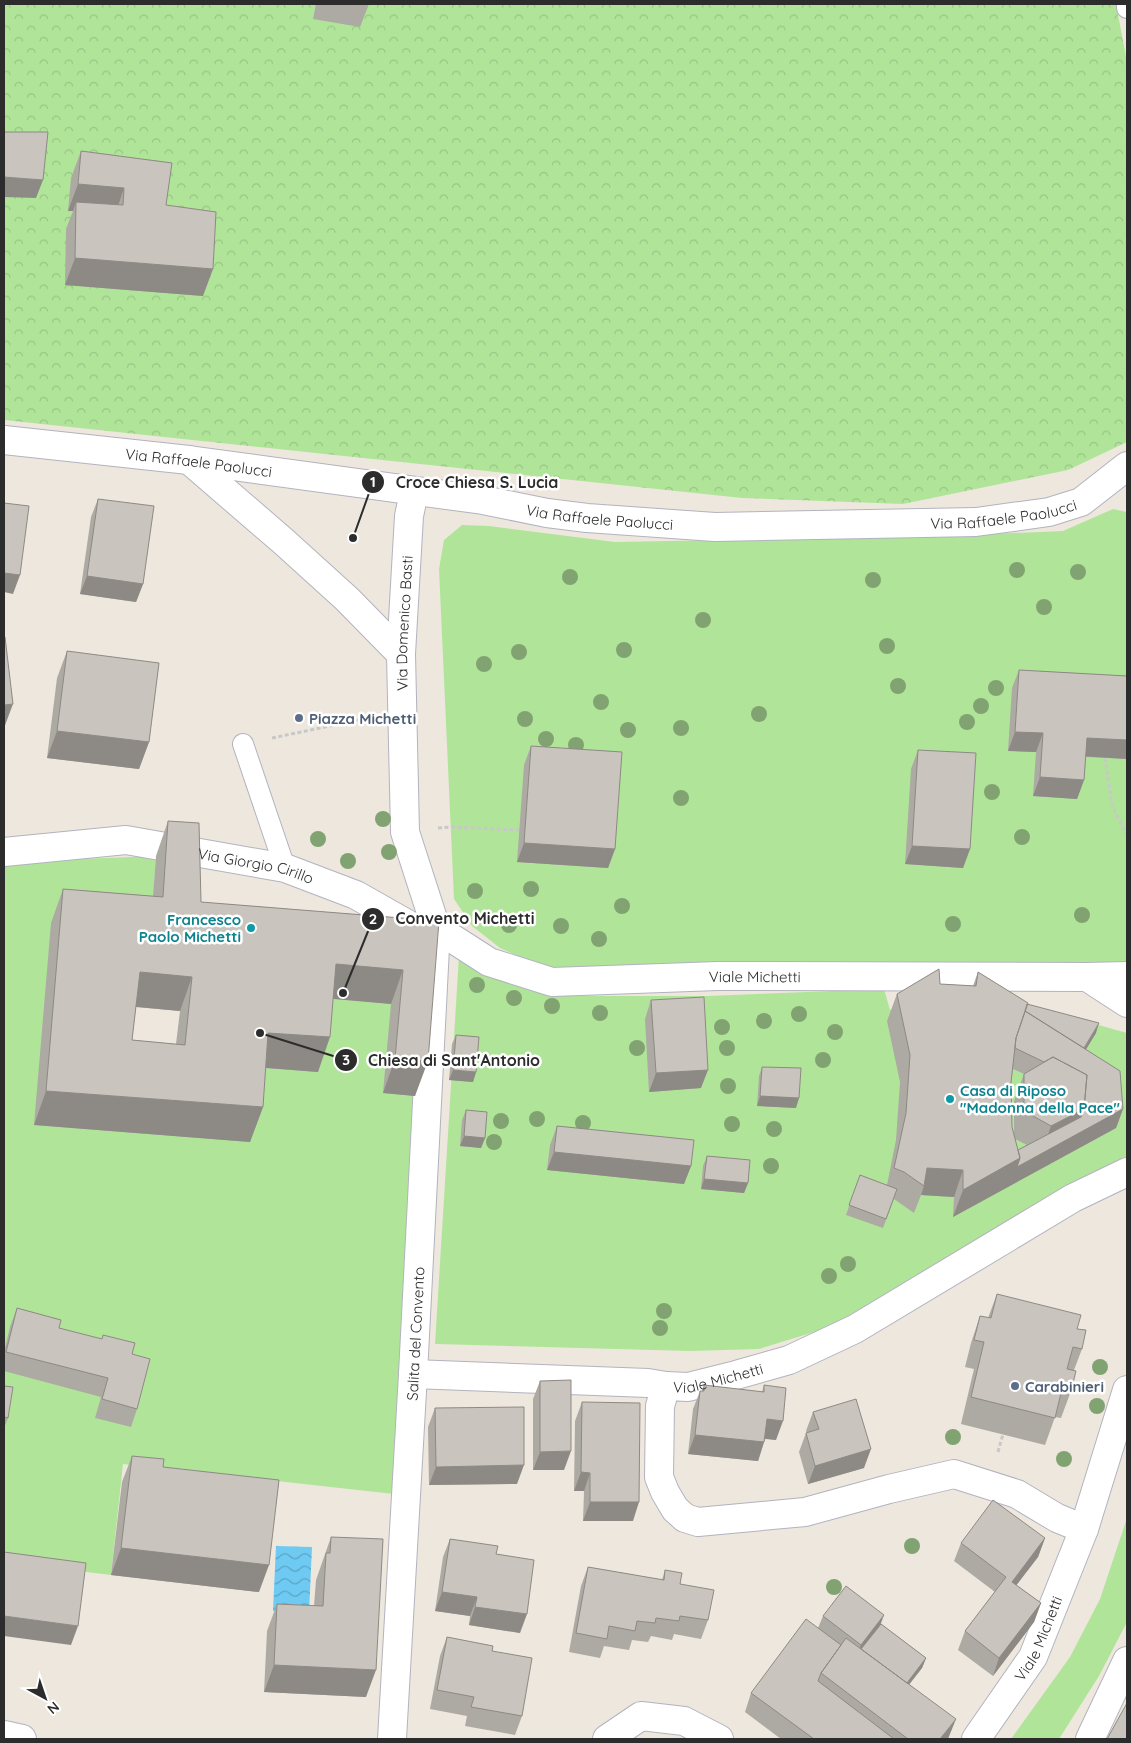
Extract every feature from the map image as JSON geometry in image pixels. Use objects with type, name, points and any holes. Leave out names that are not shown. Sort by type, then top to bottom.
[{"type":"street","name":"Via Raffaele Paolucci","points":[[4,440],[189,460],[483,500],[547,513],[587,518],[714,527],[976,522],[1049,512],[1081,502],[1127,466]]},
{"type":"street","points":[[189,460],[347,599],[401,654]]},
{"type":"street","name":"Via Domenico Basti","points":[[414,492],[409,516],[401,654],[405,832],[436,928]]},
{"type":"street","name":"Via Giorgio Cirillo","points":[[4,852],[126,840],[284,868],[356,895],[423,933],[436,928]]},
{"type":"street","name":"Viale Michetti","points":[[436,928],[489,962],[552,982],[718,976],[1127,976]]},
{"type":"street","name":"Salita del Convento","points":[[392,1739],[436,928]]},
{"type":"street","points":[[1087,977],[1127,1003]]},
{"type":"street","name":"Viale Michetti","points":[[1084,1529],[1057,1518],[1016,1494],[954,1474],[889,1489],[805,1512],[698,1522],[685,1518],[675,1510],[659,1477],[660,1406],[666,1386],[688,1387],[736,1376],[797,1356],[855,1329],[1073,1198],[1127,1172]]},
{"type":"street","points":[[413,1374],[648,1383],[666,1386]]},
{"type":"street","name":"Viale Michetti","points":[[976,1739],[1033,1657],[1084,1529],[1127,1390]]},
{"type":"street","points":[[1090,1739],[1127,1661]]},
{"type":"street","points":[[607,1739],[641,1716],[684,1721],[719,1739]]},
{"type":"street","points":[[4,1735],[22,1739]]},
{"type":"lane","points":[[1126,4],[1127,8]]},
{"type":"lane","points":[[243,744],[284,868]]},
{"type":"path","points":[[243,744],[358,720]]},
{"type":"path","points":[[1105,758],[1112,805],[1127,836]]},
{"type":"path","points":[[405,832],[451,827],[520,830]]},
{"type":"path","points":[[996,1458],[1003,1434]]},
{"type":"green space","points":[[4,4],[1116,4],[1127,62],[1127,442],[1068,470],[903,504],[742,498],[4,420]]},
{"type":"green space","points":[[1113,509],[1127,512],[1127,967],[549,970],[500,948],[472,926],[454,899],[439,569],[444,540],[462,525],[489,526],[615,542],[938,536],[1063,531]]},
{"type":"green space","points":[[156,856],[151,931],[34,1125],[250,1141],[255,1067],[324,998],[391,1004],[415,1096],[394,1494],[123,1464],[111,1575],[4,1562],[4,862]]},
{"type":"green space","points":[[459,956],[536,990],[570,996],[707,996],[884,989],[890,1010],[918,988],[963,987],[1127,1033],[1127,1157],[908,1284],[824,1329],[759,1349],[690,1351],[435,1344]]},
{"type":"green space","points":[[1127,1518],[1127,1622],[1099,1676],[1059,1739],[1011,1739],[1070,1657],[1100,1599]]},
{"type":"water","points":[[276,1546],[312,1547],[309,1613],[273,1611]]},
{"type":"building","points":[[4,132],[48,132],[43,180],[4,177]]},
{"type":"building","points":[[81,151],[172,163],[166,205],[216,212],[213,269],[75,258],[76,202],[123,205],[124,188],[78,184]]},
{"type":"building","points":[[98,499],[154,506],[143,584],[87,576]]},
{"type":"building","points":[[4,503],[29,506],[20,575],[4,573]]},
{"type":"building","points":[[4,637],[13,704],[4,705]]},
{"type":"building","points":[[67,651],[159,663],[149,742],[57,731]]},
{"type":"building","points":[[1019,670],[1127,676],[1127,740],[1087,738],[1084,780],[1040,777],[1043,733],[1015,732]]},
{"type":"building","points":[[531,746],[622,752],[615,849],[524,843]]},
{"type":"building","points":[[918,750],[976,753],[970,849],[912,846]]},
{"type":"building","points":[[168,821],[199,823],[201,902],[439,921],[428,1061],[395,1059],[403,970],[336,964],[330,1037],[268,1033],[263,1107],[46,1091],[63,889],[163,897]],"holes":[[[140,972],[192,977],[185,1045],[132,1040]]]},
{"type":"building","name":"Casa di Riposo \"Madonna della Pace\"","points":[[939,969],[940,984],[976,986],[978,972],[1028,1003],[1016,1038],[1011,1082],[1012,1127],[1020,1158],[963,1190],[963,1170],[927,1168],[924,1186],[904,1172],[894,1168],[906,1113],[910,1055],[897,994]]},
{"type":"building","points":[[704,997],[708,1070],[656,1073],[651,1000]]},
{"type":"building","points":[[1027,1004],[1099,1023],[1084,1048],[1025,1011]]},
{"type":"building","points":[[1025,1011],[1120,1071],[1123,1109],[1017,1167],[1020,1158],[1018,1150],[1081,1117],[1084,1109],[1087,1075],[1053,1057],[1044,1062],[1015,1048],[1016,1038]]},
{"type":"building","points":[[456,1035],[479,1037],[476,1072],[453,1070]]},
{"type":"building","points":[[1053,1057],[1087,1075],[1084,1109],[1051,1126],[1024,1111],[1024,1074]]},
{"type":"building","points":[[762,1067],[801,1068],[799,1098],[760,1096]]},
{"type":"building","points":[[466,1110],[487,1112],[485,1138],[464,1136]]},
{"type":"building","points":[[557,1126],[694,1140],[691,1166],[554,1152]]},
{"type":"building","points":[[707,1156],[750,1160],[748,1183],[704,1179]]},
{"type":"building","points":[[860,1175],[897,1189],[886,1219],[849,1205]]},
{"type":"building","name":"Carabinieri","points":[[997,1294],[1081,1315],[1077,1329],[1086,1330],[1082,1349],[1073,1347],[1067,1369],[1076,1371],[1071,1391],[1062,1389],[1055,1418],[971,1397],[984,1342],[974,1340],[980,1316],[991,1318]]},
{"type":"building","points":[[17,1308],[61,1320],[59,1328],[102,1339],[103,1335],[135,1343],[132,1354],[150,1359],[137,1409],[102,1399],[108,1378],[6,1352]]},
{"type":"building","points":[[571,1380],[571,1451],[540,1452],[540,1381]]},
{"type":"building","points":[[704,1385],[764,1392],[764,1385],[786,1388],[783,1421],[767,1419],[764,1442],[695,1435],[700,1391],[704,1391]]},
{"type":"building","points":[[4,1386],[13,1387],[8,1418],[4,1417]]},
{"type":"building","points":[[856,1399],[871,1449],[815,1466],[806,1433],[819,1429],[813,1412]]},
{"type":"building","points":[[582,1402],[640,1403],[639,1502],[590,1502],[590,1473],[581,1472]]},
{"type":"building","points":[[524,1407],[524,1465],[436,1467],[435,1408]]},
{"type":"building","points":[[132,1456],[164,1459],[163,1467],[279,1480],[269,1565],[121,1548]]},
{"type":"building","points":[[993,1500],[1045,1538],[1012,1582],[1041,1603],[999,1658],[965,1631],[1006,1577],[961,1543]]},
{"type":"building","points":[[331,1537],[383,1539],[376,1670],[274,1665],[277,1604],[323,1606],[326,1553],[330,1553]]},
{"type":"building","points":[[450,1539],[498,1546],[496,1554],[534,1560],[527,1614],[475,1607],[477,1597],[442,1592]]},
{"type":"building","points":[[4,1552],[86,1563],[78,1626],[4,1616]]},
{"type":"building","points":[[588,1567],[664,1580],[665,1570],[682,1573],[680,1584],[714,1590],[708,1620],[680,1616],[679,1621],[656,1618],[655,1623],[637,1621],[635,1631],[609,1626],[607,1639],[576,1633]]},
{"type":"building","points":[[846,1586],[884,1615],[861,1645],[823,1616]]},
{"type":"building","points":[[806,1619],[841,1645],[821,1673],[818,1681],[894,1739],[814,1739],[751,1693]]},
{"type":"building","points":[[881,1624],[926,1658],[907,1683],[861,1649]]},
{"type":"building","points":[[447,1637],[493,1646],[492,1651],[532,1658],[522,1716],[471,1707],[474,1697],[437,1690]]},
{"type":"building","points":[[846,1638],[956,1719],[940,1739],[908,1739],[821,1673]]},
{"type":"building","points":[[1127,1703],[1127,1739],[1107,1739]]},
{"type":"place","name":"Croce Chiesa S. Lucia","points":[[353,538]]},
{"type":"place","name":"Piazza Michetti","points":[[299,718]]},
{"type":"place","name":"Francesco Paolo Michetti","points":[[251,928]]},
{"type":"place","name":"Convento Michetti","points":[[343,993]]},
{"type":"place","name":"Chiesa di Sant'Antonio","points":[[260,1033]]},
{"type":"place","name":"Casa di Riposo \"Madonna della Pace\"","points":[[950,1099]]},
{"type":"place","name":"Carabinieri","points":[[1015,1386]]}]
